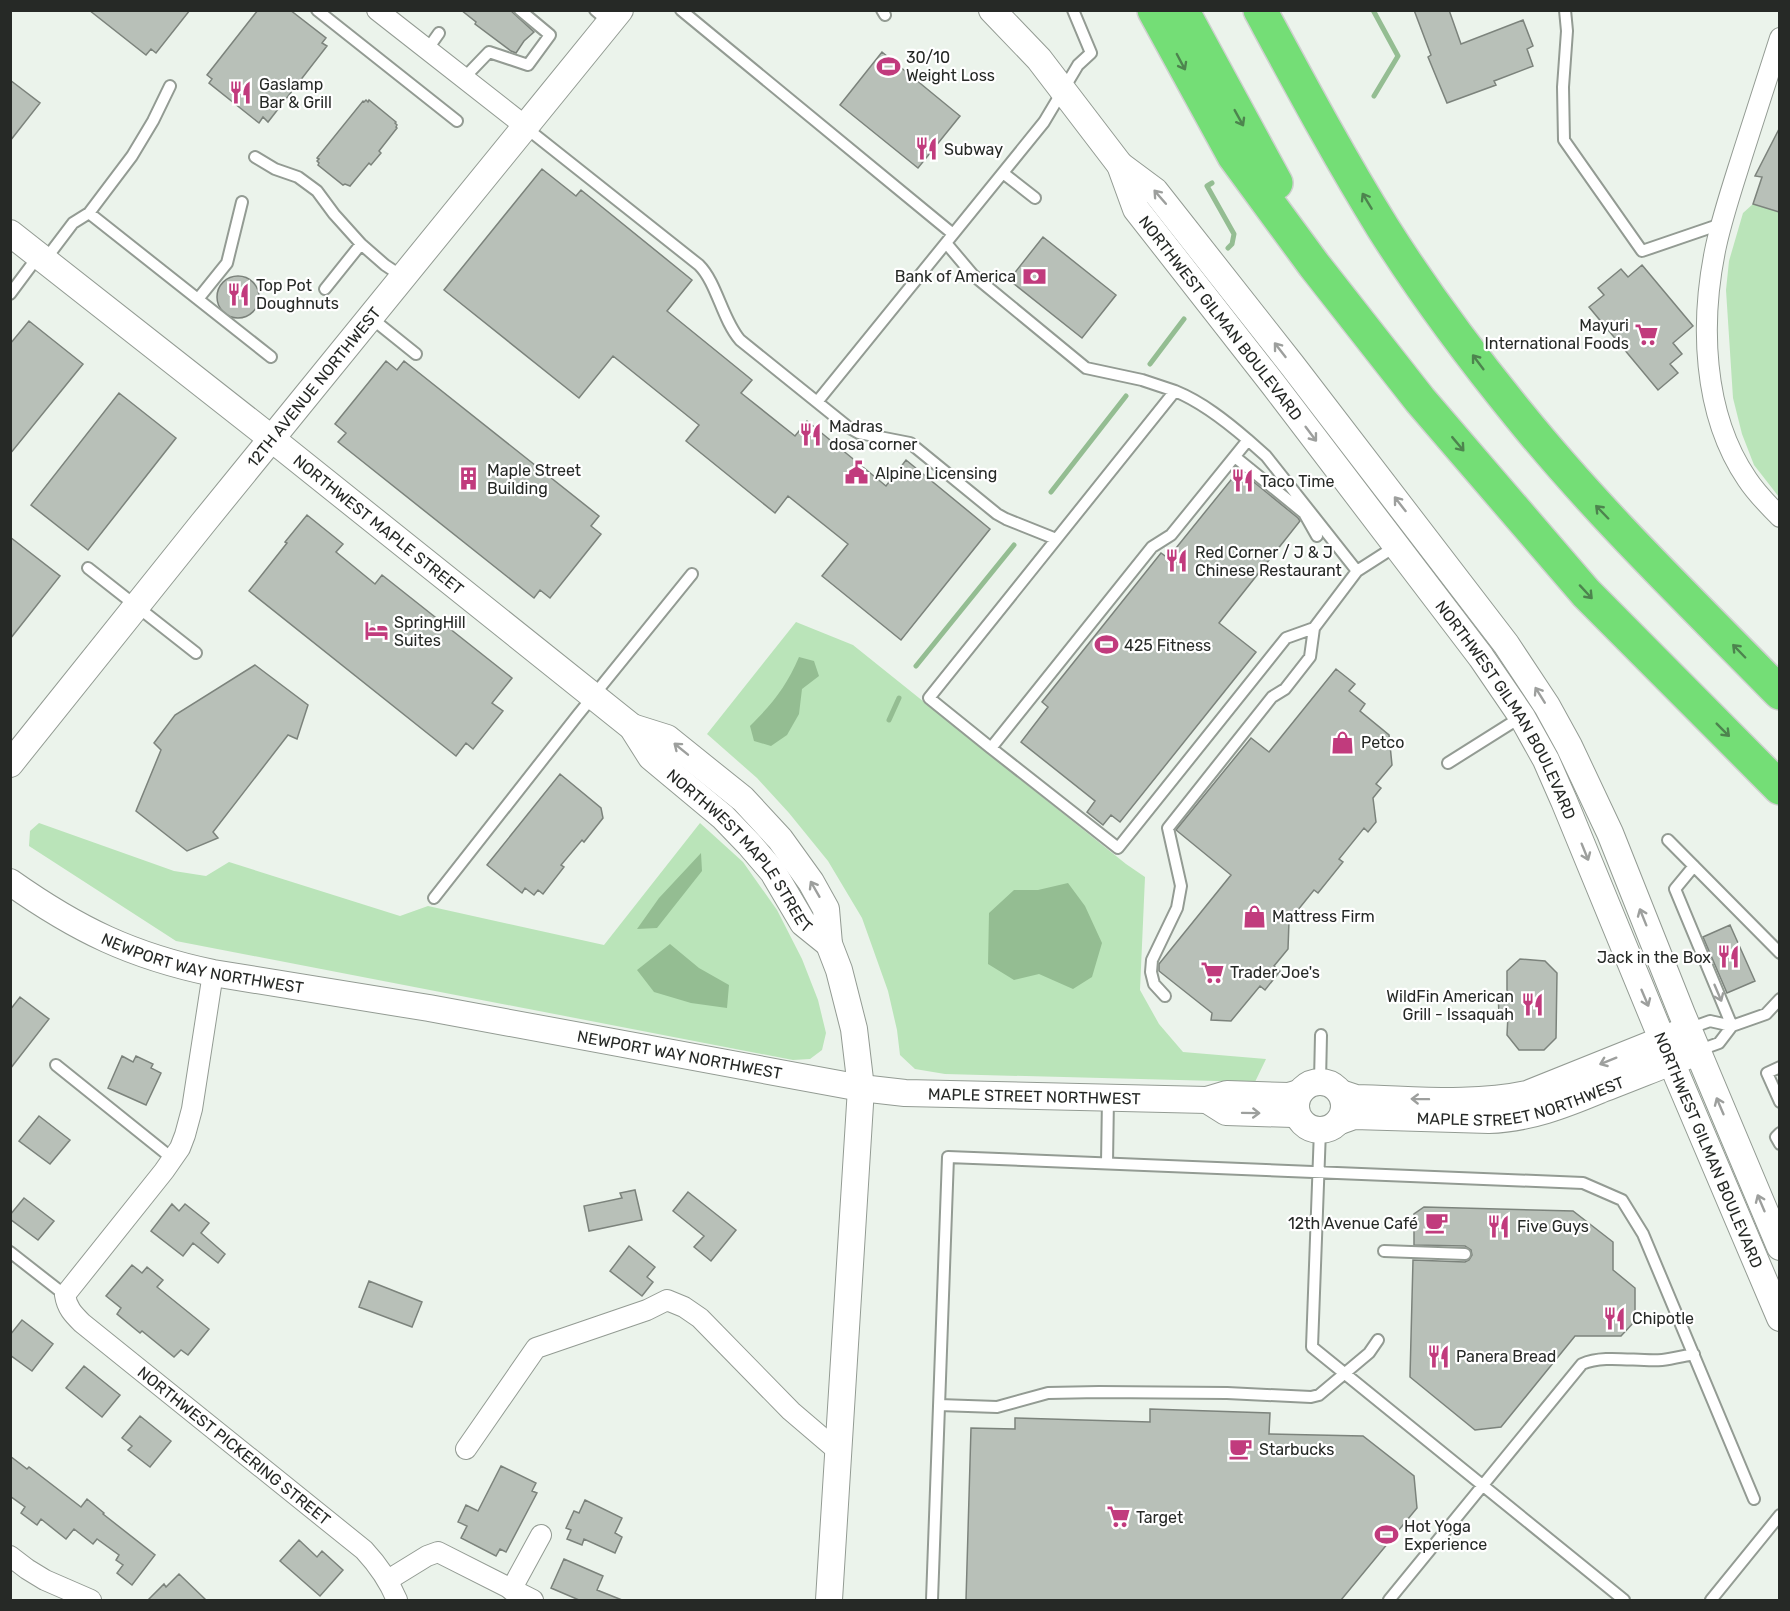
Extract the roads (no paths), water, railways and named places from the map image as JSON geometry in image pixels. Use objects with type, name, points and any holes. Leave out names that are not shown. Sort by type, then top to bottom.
[{"type":"highway","points":[[1154,10],[1234,156],[1314,265],[1420,400],[1586,592],[1779,788]]},
{"type":"highway","points":[[1182,10],[1267,169],[1420,400]]},
{"type":"highway","points":[[1260,10],[1322,124],[1383,228],[1441,314],[1518,414],[1593,503],[1779,693]]},
{"type":"highway","points":[[1277,10],[1322,124]]},
{"type":"street","name":"NORTHWEST GILMAN BOULEVARD","points":[[992,10],[1024,42],[1064,90],[1119,165],[1136,209],[1407,537],[1506,644],[1542,698],[1564,736],[1610,833],[1779,1247]]},
{"type":"street","points":[[382,12],[525,126]]},
{"type":"street","name":"12TH AVENUE NORTHWEST","points":[[10,764],[525,126],[609,15]]},
{"type":"street","points":[[1779,38],[1721,224],[1715,249],[1708,303],[1708,351],[1713,395],[1728,443],[1746,478],[1779,517]]},
{"type":"street","name":"NORTHWEST MAPLE STREET","points":[[10,233],[632,727],[667,738],[760,816],[796,860],[826,909],[829,944],[839,970],[852,1018],[861,1088]]},
{"type":"street","name":"NORTHWEST GILMAN BOULEVARD","points":[[1407,537],[1481,657],[1522,717],[1546,760],[1779,1318]]},
{"type":"street","name":"NEWPORT WAY NORTHWEST","points":[[10,882],[68,920],[114,944],[179,966],[440,1010],[861,1088]]},
{"type":"street","points":[[65,1296],[173,1159],[185,1135],[192,1109],[213,973]]},
{"type":"street","name":"MAPLE STREET NORTHWEST","points":[[1330,1125],[1353,1116],[1507,1120],[1527,1116],[1566,1104],[1667,1051],[1693,1040]]},
{"type":"street","name":"MAPLE STREET NORTHWEST","points":[[861,1088],[905,1093],[1207,1100],[1227,1094],[1485,1100],[1527,1094],[1667,1051]]},
{"type":"street","points":[[829,1600],[861,1088]]},
{"type":"street","points":[[1314,1096],[1344,1107],[1330,1125],[1306,1126],[1314,1096]]},
{"type":"street","name":"NORTHWEST PICKERING STREET","points":[[65,1296],[71,1313],[82,1323],[364,1550],[378,1565],[398,1600]]},
{"type":"street","points":[[466,1449],[536,1348],[647,1310],[667,1300],[684,1307],[700,1318],[791,1411],[839,1452]]},
{"type":"street","points":[[512,1590],[541,1535]]},
{"type":"street","points":[[388,1580],[421,1559],[438,1552],[533,1600]]},
{"type":"street","points":[[10,1556],[45,1580],[91,1600]]},
{"type":"lane","points":[[317,10],[457,121]]},
{"type":"lane","points":[[464,78],[489,52],[528,65],[550,35],[520,10]]},
{"type":"lane","points":[[681,10],[950,238],[973,275],[1086,368],[1142,380],[1188,396],[1248,440],[1266,456],[1357,571]]},
{"type":"lane","points":[[817,402],[1044,122],[1078,65],[1091,53],[1073,10]]},
{"type":"lane","points":[[1565,10],[1568,31],[1563,87],[1564,140],[1642,251],[1721,224]]},
{"type":"lane","points":[[427,50],[439,33]]},
{"type":"lane","points":[[10,294],[73,223],[89,213],[132,156],[170,86]]},
{"type":"lane","points":[[525,126],[703,269],[734,333],[740,340],[854,431],[910,443],[1006,519],[1056,539]]},
{"type":"lane","points":[[255,157],[275,169],[298,177],[317,191],[361,244],[403,278]]},
{"type":"lane","points":[[1002,173],[1035,198]]},
{"type":"lane","points":[[198,299],[226,263],[242,202]]},
{"type":"lane","points":[[89,213],[271,357]]},
{"type":"lane","points":[[325,290],[361,244]]},
{"type":"lane","points":[[370,317],[416,354]]},
{"type":"lane","points":[[1175,391],[929,698],[1118,848],[1286,638],[1314,628]]},
{"type":"lane","points":[[991,748],[1152,547],[1171,535],[1248,440]]},
{"type":"lane","points":[[1235,457],[1304,513],[1317,536]]},
{"type":"lane","points":[[1165,996],[1154,984],[1150,972],[1152,960],[1177,908],[1181,886],[1168,828],[1272,697],[1285,689],[1310,657],[1314,628],[1357,571],[1407,537]]},
{"type":"lane","points":[[88,568],[196,652]]},
{"type":"lane","points":[[434,898],[692,574]]},
{"type":"lane","points":[[1448,763],[1522,717]]},
{"type":"lane","points":[[1668,840],[1779,953]]},
{"type":"lane","points":[[1694,866],[1675,889],[1732,1026]]},
{"type":"lane","points":[[1693,1040],[1710,1021],[1732,1026],[1766,1014],[1779,999]]},
{"type":"lane","points":[[1693,1040],[1719,1043],[1732,1026]]},
{"type":"lane","points":[[1314,1096],[1321,1035]]},
{"type":"lane","points":[[56,1065],[173,1159]]},
{"type":"lane","points":[[1779,1067],[1767,1073],[1779,1102]]},
{"type":"lane","points":[[1107,1163],[1108,1098]]},
{"type":"lane","points":[[1330,1125],[1318,1172],[1312,1347],[1624,1600]]},
{"type":"lane","points":[[1779,1133],[1776,1137],[1779,1144]]},
{"type":"lane","points":[[932,1600],[948,1157],[1583,1183],[1622,1200],[1643,1234],[1755,1499]]},
{"type":"lane","points":[[1384,1251],[1465,1254]]},
{"type":"lane","points":[[10,1252],[65,1296]]},
{"type":"lane","points":[[939,1405],[998,1407],[1048,1393],[1227,1393],[1311,1397],[1319,1395],[1370,1353],[1378,1340]]},
{"type":"lane","points":[[1389,1600],[1582,1364],[1601,1360],[1661,1360],[1694,1354]]},
{"type":"lane","points":[[1710,1600],[1779,1515]]},
{"type":"waterway","points":[[1373,10],[1398,56],[1374,96]]},
{"type":"waterway","points":[[1212,183],[1207,186],[1234,234],[1232,244],[1228,248]]},
{"type":"waterway","points":[[1150,364],[1184,319]]},
{"type":"waterway","points":[[1051,492],[1126,396]]},
{"type":"waterway","points":[[916,666],[1014,545]]},
{"type":"waterway","points":[[889,720],[899,698]]},
{"type":"place","name":"30/10 Weight Loss","points":[[888,66]]},
{"type":"place","name":"Gaslamp Bar & Grill","points":[[241,93]]},
{"type":"place","name":"Subway","points":[[926,149]]},
{"type":"place","name":"Bank of America","points":[[1034,276]]},
{"type":"place","name":"Top Pot Doughnuts","points":[[238,294]]},
{"type":"place","name":"Mayuri International Foods","points":[[1647,334]]},
{"type":"place","name":"Madras dosa corner","points":[[811,435]]},
{"type":"place","name":"Alpine Licensing","points":[[857,473]]},
{"type":"place","name":"Maple Street Building","points":[[469,479]]},
{"type":"place","name":"Taco Time","points":[[1242,481]]},
{"type":"place","name":"Red Corner / J & J Chinese Restaurant","points":[[1177,561]]},
{"type":"place","name":"SpringHill Suites","points":[[376,631]]},
{"type":"place","name":"425 Fitness","points":[[1106,645]]},
{"type":"place","name":"Petco","points":[[1343,742]]},
{"type":"place","name":"Mattress Firm","points":[[1254,916]]},
{"type":"place","name":"Jack in the Box","points":[[1729,957]]},
{"type":"place","name":"Trader Joe's","points":[[1212,972]]},
{"type":"place","name":"WildFin American Grill - Issaquah","points":[[1532,1005]]},
{"type":"place","name":"12th Avenue Café","points":[[1436,1223]]},
{"type":"place","name":"Five Guys","points":[[1499,1226]]},
{"type":"place","name":"Chipotle","points":[[1614,1318]]},
{"type":"place","name":"Panera Bread","points":[[1438,1356]]},
{"type":"place","name":"Starbucks","points":[[1241,1449]]},
{"type":"place","name":"Target","points":[[1118,1517]]},
{"type":"place","name":"Hot Yoga Experience","points":[[1386,1535]]}]
